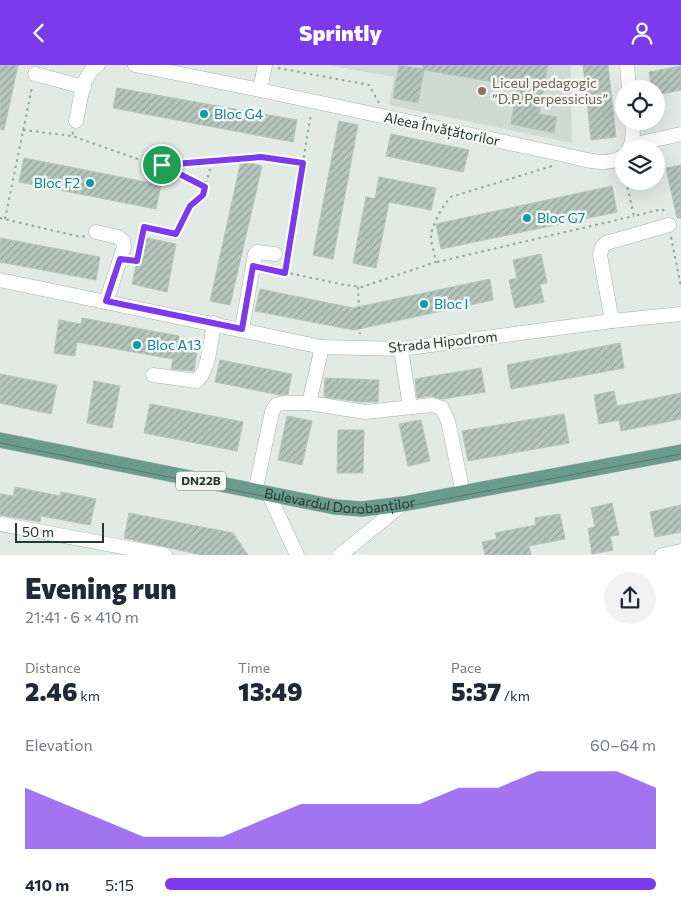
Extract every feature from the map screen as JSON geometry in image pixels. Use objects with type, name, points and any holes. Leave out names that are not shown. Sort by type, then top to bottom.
[{"type":"main road","name":"Bulevardul Dorobanților","points":[[0,440],[350,509],[376,509],[681,452]]},
{"type":"street","points":[[76,121],[87,76],[93,67],[98,65]]},
{"type":"street","name":"Aleea Învățătorilor","points":[[135,65],[260,89],[591,160],[615,160]]},
{"type":"street","points":[[627,65],[628,80]]},
{"type":"street","points":[[260,89],[270,66]]},
{"type":"street","points":[[35,74],[84,87]]},
{"type":"street","name":"Aleea Învățătorilor","points":[[661,140],[681,134]]},
{"type":"street","points":[[612,321],[600,255],[602,247],[606,243],[669,225]]},
{"type":"street","points":[[96,232],[118,237],[123,241],[124,247],[106,301]]},
{"type":"street","points":[[242,329],[257,252],[275,254]]},
{"type":"street","name":"Strada Hipodrom","points":[[0,280],[322,347],[402,349],[612,321],[681,314]]},
{"type":"street","points":[[153,375],[196,381],[201,378],[205,371],[214,323]]},
{"type":"street","points":[[309,403],[322,347]]},
{"type":"street","points":[[402,349],[410,407]]},
{"type":"street","points":[[297,555],[262,493],[272,412],[276,405],[284,403],[309,403],[365,412],[432,405],[442,408],[448,421],[463,493]]},
{"type":"street","points":[[340,555],[403,504]]},
{"type":"street","points":[[0,524],[165,555]]},
{"type":"street","points":[[662,555],[681,551]]},
{"type":"path","points":[[270,66],[369,85],[381,106]]},
{"type":"path","points":[[5,219],[35,74]]},
{"type":"path","points":[[285,273],[313,101]]},
{"type":"path","points":[[72,136],[76,121]]},
{"type":"path","points":[[23,130],[72,136],[162,165],[261,157],[303,163]]},
{"type":"path","points":[[120,259],[137,261],[144,227],[176,234],[190,206],[203,195],[212,162]]},
{"type":"path","points":[[162,165],[205,187]]},
{"type":"path","points":[[436,263],[430,238],[431,232],[442,208],[451,197],[552,166]]},
{"type":"path","points":[[253,266],[358,287],[436,263],[634,216]]},
{"type":"path","points":[[0,217],[81,237],[96,232]]},
{"type":"path","points":[[358,287],[360,337]]},
{"type":"shaded area","name":"Liceul pedagogic ”D.P. Perpessicius”","points":[[327,65],[571,65],[572,143],[389,105],[394,77]]},
{"type":"building","points":[[0,65],[18,65],[4,130],[0,129]]},
{"type":"building","points":[[399,65],[423,69],[423,65],[548,65],[539,114],[557,117],[554,133],[511,124],[517,86],[424,70],[418,103],[393,98]]},
{"type":"building","points":[[583,65],[608,65],[616,137],[591,140]]},
{"type":"building","points":[[681,66],[681,90],[665,93],[665,80],[650,80],[649,72]]},
{"type":"building","name":"Bloc G4","points":[[117,88],[297,120],[293,142],[113,108]]},
{"type":"building","points":[[339,121],[358,125],[333,259],[313,255]]},
{"type":"building","points":[[391,134],[469,150],[463,172],[386,156]]},
{"type":"building","name":"Bloc F2","points":[[24,158],[161,185],[156,209],[19,182]]},
{"type":"building","points":[[241,161],[262,166],[230,305],[210,301]]},
{"type":"building","points":[[681,165],[681,218],[677,218],[666,168]]},
{"type":"building","points":[[379,177],[436,188],[431,210],[389,202],[376,268],[353,263],[366,197],[375,199]]},
{"type":"building","name":"Bloc G7","points":[[612,186],[617,212],[441,249],[436,224]]},
{"type":"building","points":[[142,237],[176,244],[167,292],[132,284]]},
{"type":"building","points":[[0,238],[100,257],[96,280],[0,262]]},
{"type":"building","points":[[541,254],[547,283],[540,284],[544,302],[515,308],[509,280],[517,278],[513,260]]},
{"type":"building","name":"Bloc I","points":[[490,279],[493,300],[354,330],[255,311],[260,289],[353,308]]},
{"type":"building","name":"Bloc A13","points":[[82,318],[179,336],[177,349],[197,352],[194,371],[171,369],[173,359],[77,342],[75,356],[54,353],[59,320],[81,324]]},
{"type":"building","points":[[620,343],[624,368],[511,389],[507,365]]},
{"type":"building","points":[[220,360],[292,374],[288,394],[280,395],[215,382]]},
{"type":"building","points":[[481,368],[485,392],[442,399],[431,396],[417,398],[415,379]]},
{"type":"building","points":[[0,374],[57,385],[51,414],[0,403]]},
{"type":"building","points":[[325,378],[379,380],[378,402],[361,402],[324,397]]},
{"type":"building","points":[[94,381],[120,386],[112,428],[87,423]]},
{"type":"building","points":[[614,391],[617,406],[681,393],[681,419],[621,431],[619,420],[599,424],[594,395]]},
{"type":"building","points":[[150,404],[243,422],[237,451],[144,433]]},
{"type":"building","points":[[564,414],[569,443],[468,461],[462,431]]},
{"type":"building","points":[[287,416],[312,421],[302,465],[278,460]]},
{"type":"building","points":[[421,420],[430,461],[408,466],[399,424]]},
{"type":"building","points":[[338,430],[364,430],[363,473],[337,473]]},
{"type":"building","points":[[15,487],[60,496],[61,492],[96,499],[90,525],[41,516],[40,522],[0,515],[0,494],[13,496]]},
{"type":"building","points":[[612,503],[619,535],[610,536],[613,550],[592,554],[588,529],[595,527],[591,508]]},
{"type":"building","points":[[681,505],[681,532],[655,537],[650,512]]},
{"type":"building","points":[[129,513],[233,533],[248,555],[202,555],[124,538]]},
{"type":"building","points":[[560,514],[565,539],[529,546],[531,555],[485,555],[482,542],[497,539],[495,533],[536,525],[535,518]]},
{"type":"tram line","points":[[0,443],[342,512],[372,513],[681,454]]},
{"type":"place","name":"Liceul pedagogic ”D.P. Perpessicius”","points":[[482,91]]},
{"type":"place","name":"Bloc G4","points":[[204,114]]},
{"type":"place","name":"Bloc F2","points":[[90,183]]},
{"type":"place","name":"Bloc G7","points":[[527,218]]},
{"type":"place","name":"Bloc I","points":[[424,304]]},
{"type":"place","name":"Bloc A13","points":[[137,345]]},
{"type":"route","points":[[261,157],[303,163],[285,273],[253,266],[242,329],[106,301],[120,259],[137,261],[144,227],[176,234],[190,206],[203,195],[205,187],[162,165],[261,157]]}]
